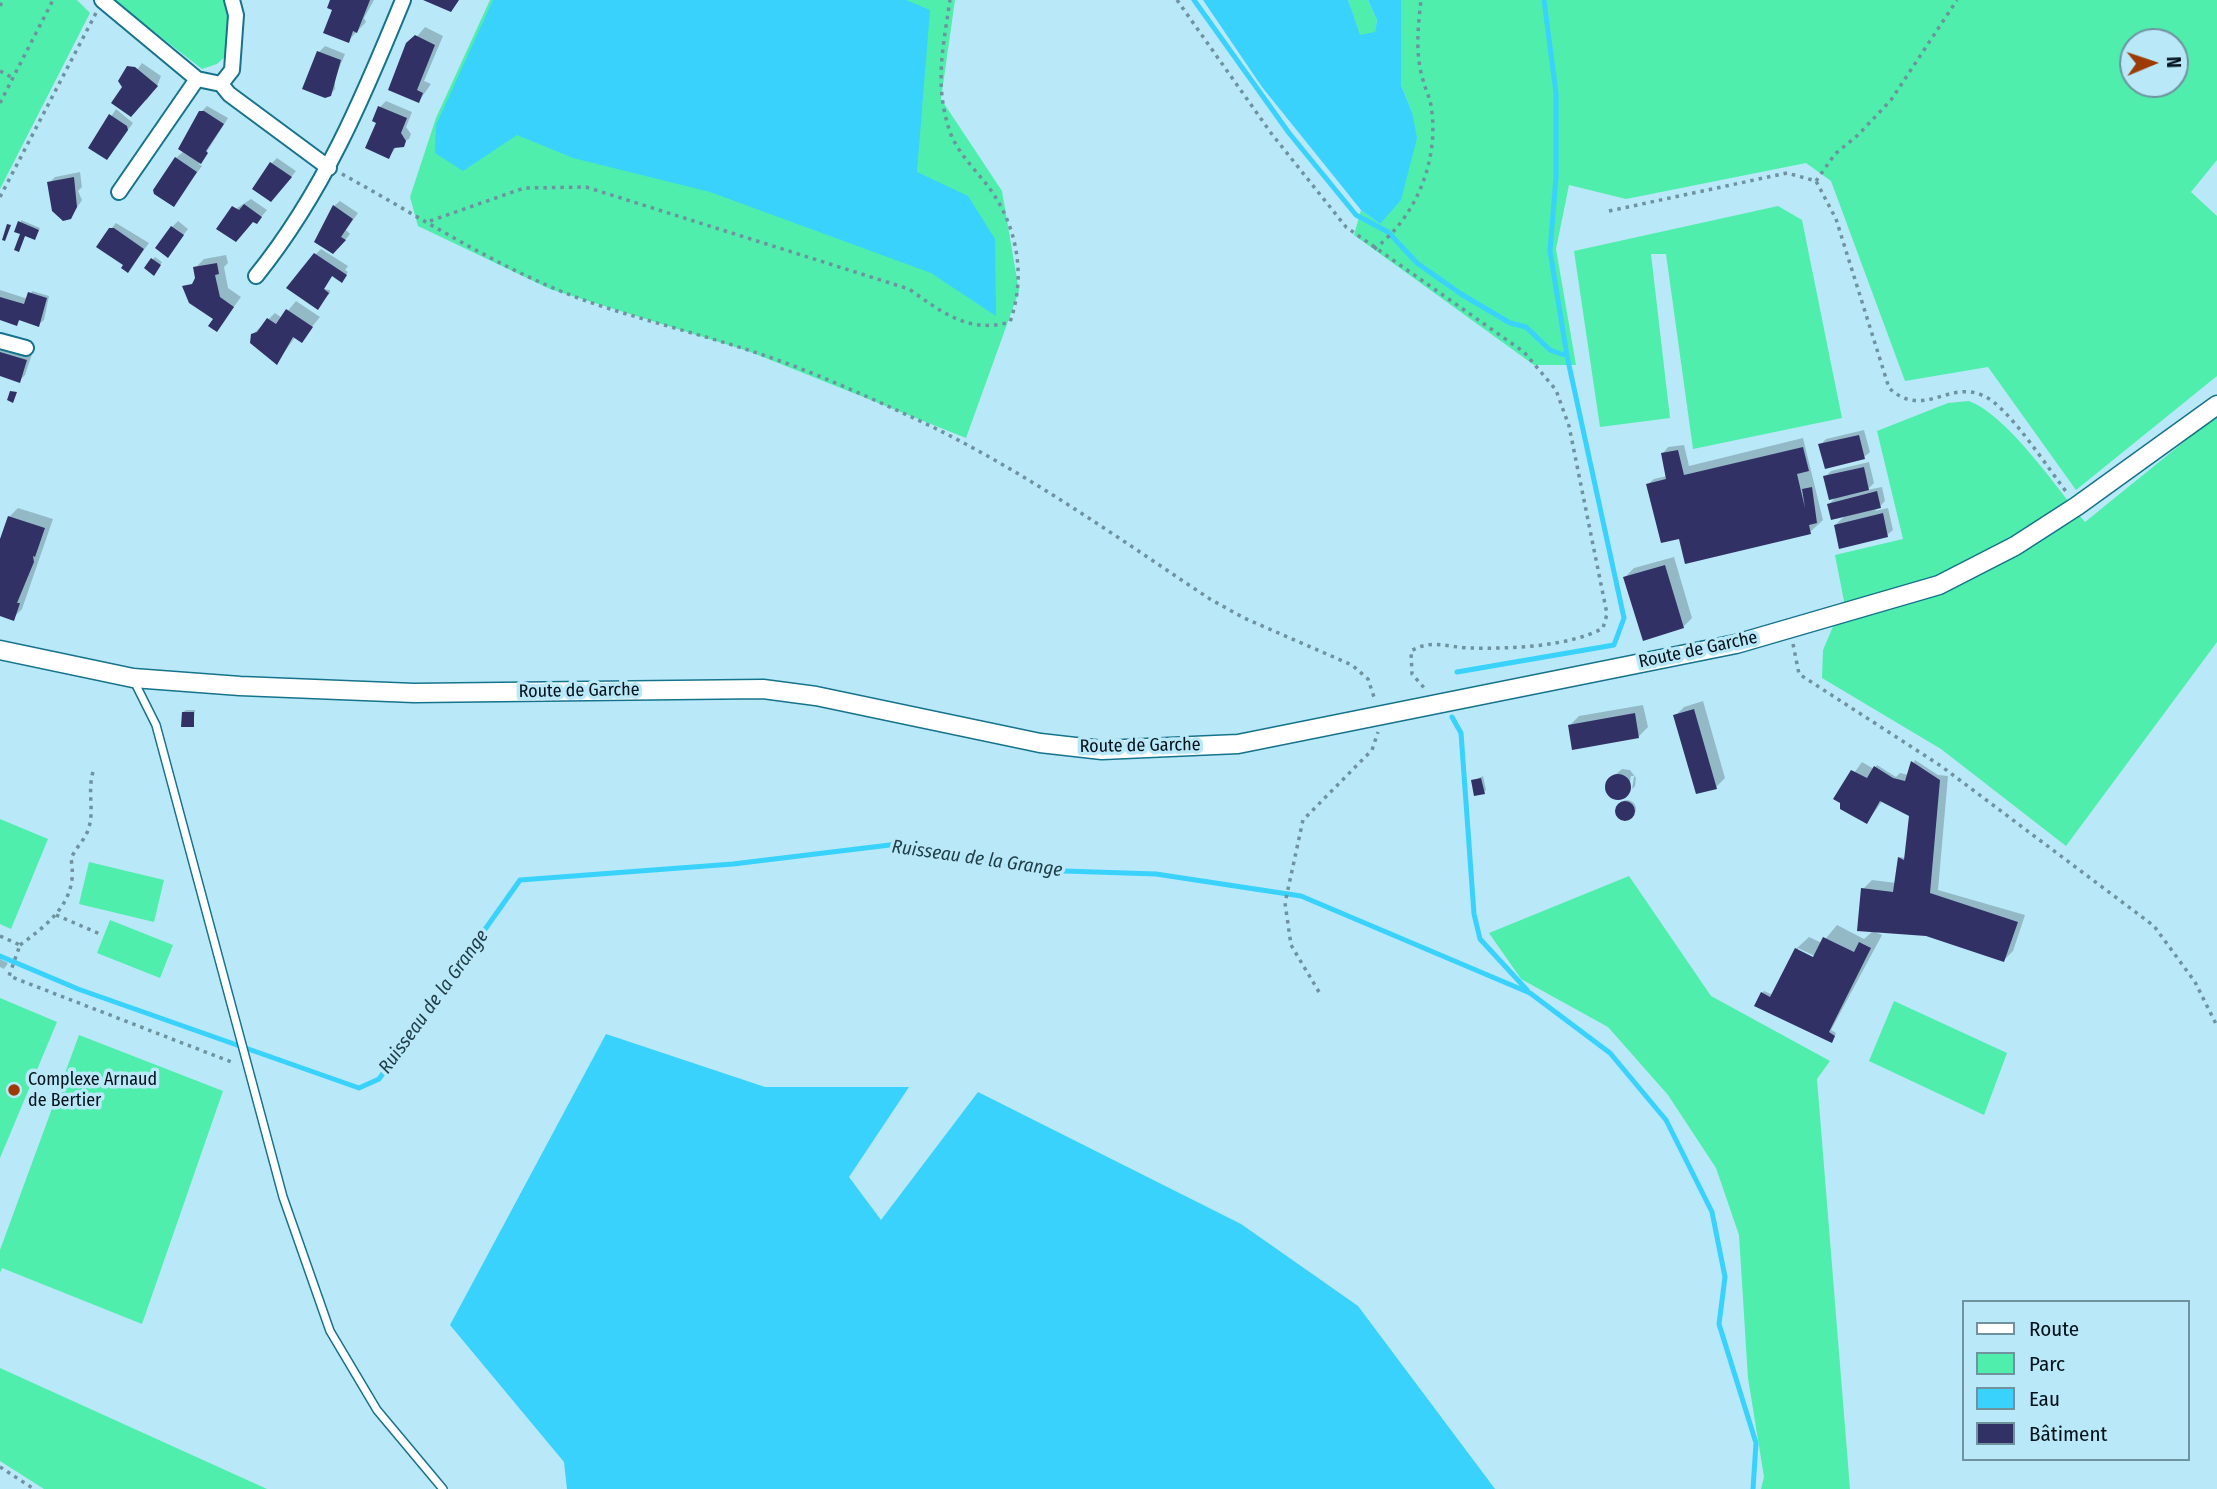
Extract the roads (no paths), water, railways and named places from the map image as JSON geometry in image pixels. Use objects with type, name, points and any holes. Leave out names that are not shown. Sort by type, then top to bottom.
[{"type":"street","points":[[221,84],[232,70],[236,15],[232,0]]},
{"type":"street","points":[[256,276],[302,217],[329,167],[403,0]]},
{"type":"street","points":[[104,2],[197,79],[221,84],[229,94],[329,167]]},
{"type":"street","points":[[119,192],[197,79]]},
{"type":"street","points":[[0,341],[26,348]]},
{"type":"street","name":"Route de Garche","points":[[0,650],[133,678],[240,687],[414,693],[763,689],[816,696],[1040,744],[1102,750],[1238,744],[1737,644],[1939,585],[2015,546],[2077,506],[2217,405]]},
{"type":"lane","points":[[133,678],[156,725],[283,1197],[330,1331],[377,1410],[443,1489]]},
{"type":"water","points":[[493,0],[906,0],[930,10],[917,172],[968,196],[995,239],[996,316],[931,273],[710,192],[573,158],[517,135],[463,171],[435,153],[436,125]]},
{"type":"water","points":[[1203,0],[1348,0],[1360,35],[1375,32],[1377,20],[1368,0],[1401,0],[1401,85],[1412,112],[1417,138],[1401,200],[1380,224],[1361,210],[1262,87]]},
{"type":"water","points":[[606,1034],[765,1087],[909,1087],[849,1177],[881,1220],[978,1092],[1241,1224],[1358,1306],[1495,1489],[567,1489],[564,1462],[450,1325]]},
{"type":"waterway","points":[[1194,0],[1289,133],[1356,215],[1388,232],[1417,263],[1461,294],[1510,323],[1526,327],[1550,350],[1567,356]]},
{"type":"waterway","points":[[1457,672],[1614,645],[1624,618],[1567,356],[1550,251],[1556,177],[1556,93],[1544,0]]},
{"type":"waterway","points":[[1452,717],[1461,733],[1474,914],[1480,939],[1527,990]]},
{"type":"waterway","name":"Ruisseau de la Grange","points":[[0,956],[78,989],[359,1088],[379,1079],[520,880],[733,864],[898,844],[1034,870],[1156,874],[1301,896],[1530,993],[1610,1053],[1666,1120],[1712,1212],[1725,1277],[1719,1324],[1756,1443],[1753,1489]]},
{"type":"place","name":"Complexe Arnaud de Bertier","points":[[14,1090]]}]
